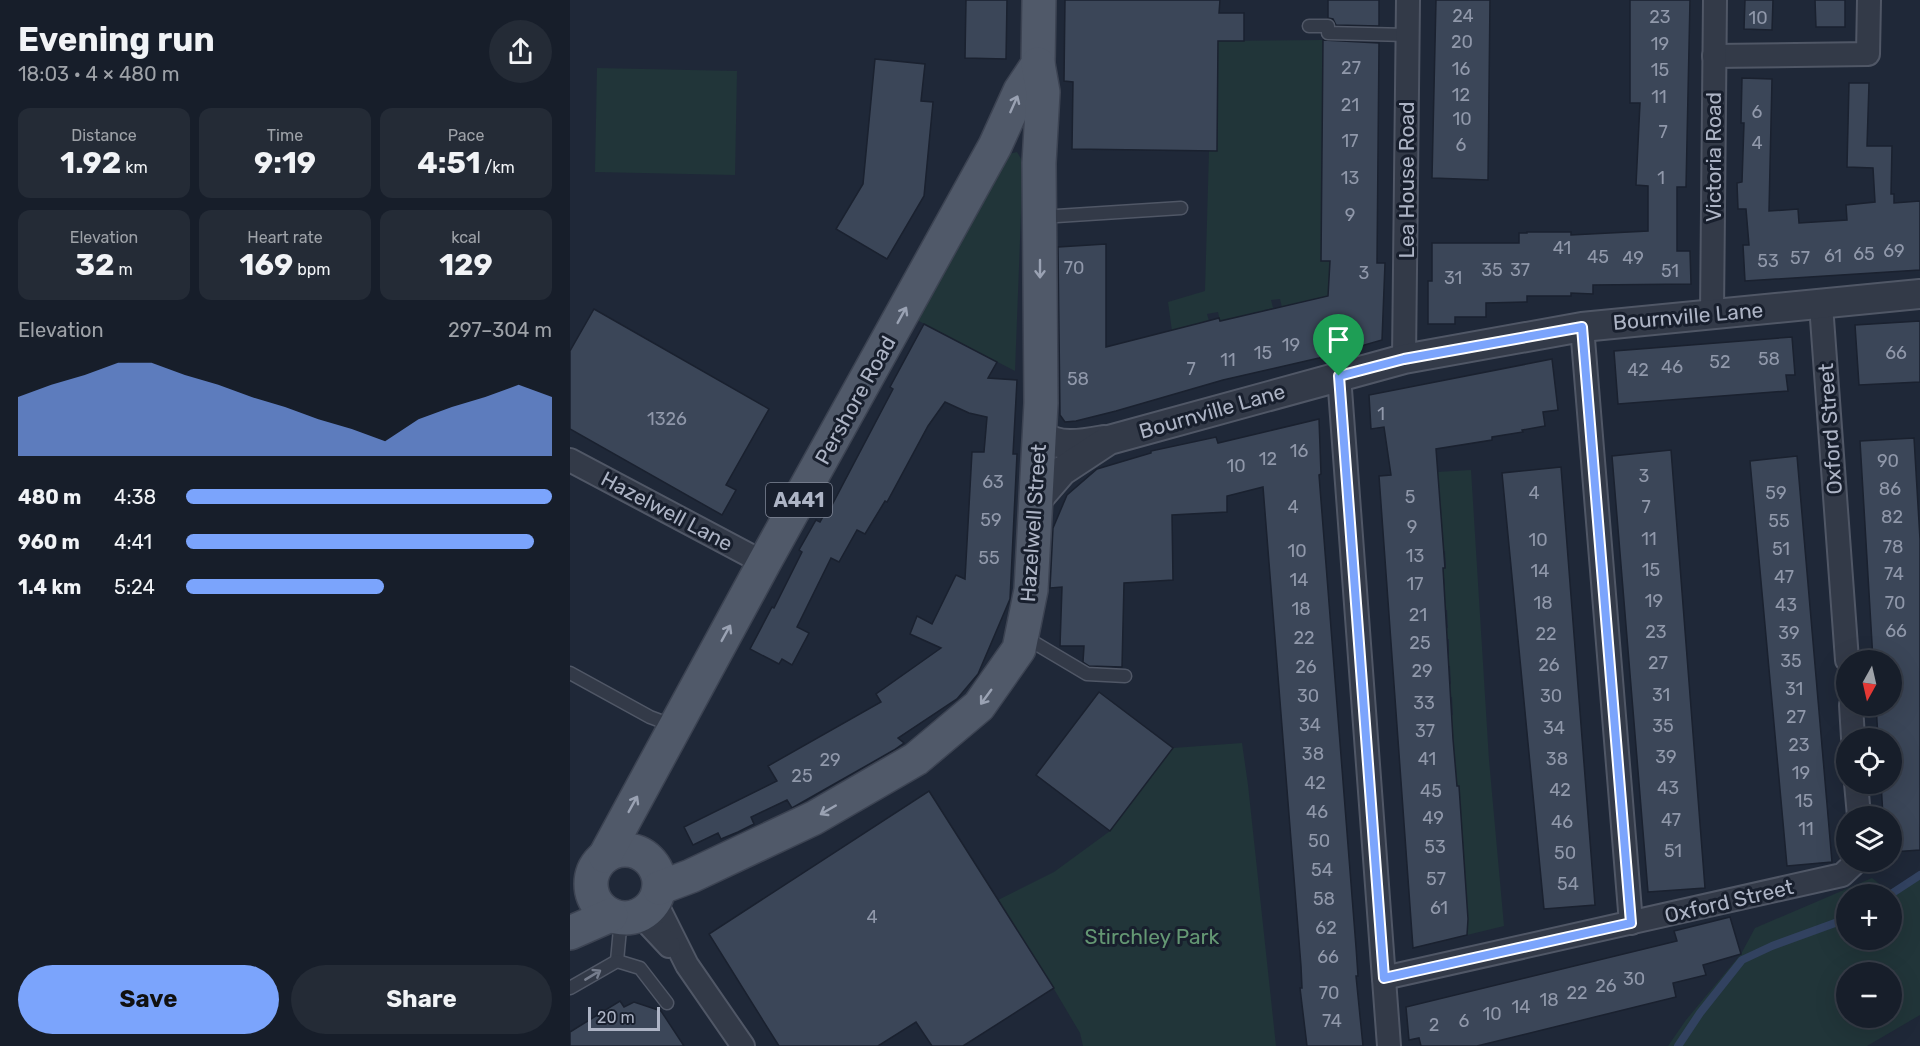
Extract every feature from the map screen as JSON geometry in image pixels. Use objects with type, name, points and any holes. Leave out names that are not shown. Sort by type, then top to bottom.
[{"type":"main road","points":[[1038,64],[1039,0]]},
{"type":"main road","name":"Pershore Road","points":[[580,897],[594,869],[605,856],[995,146],[1020,91],[1038,64]]},
{"type":"main road","name":"Hazelwell Street","points":[[637,907],[691,876],[814,818],[916,759],[979,706],[1019,649],[1031,590],[1040,434],[1039,163],[1043,92],[1038,64]]},
{"type":"main road","points":[[995,146],[1006,136],[1024,138],[1030,142],[1039,163]]},
{"type":"main road","points":[[570,933],[637,907],[658,879],[653,866],[639,853],[628,850],[616,851],[605,856]]},
{"type":"main road","points":[[580,897],[591,892],[598,906],[637,907]]},
{"type":"street","name":"Lea House Road","points":[[1404,359],[1408,0]]},
{"type":"street","name":"Victoria Road","points":[[1712,313],[1715,0]]},
{"type":"street","points":[[1714,56],[1868,54],[1869,0]]},
{"type":"street","name":"Bournville Lane","points":[[1040,434],[1058,444],[1109,440],[1404,359],[1582,327],[1920,294]]},
{"type":"street","name":"Oxford Street","points":[[1821,305],[1846,650]]},
{"type":"street","points":[[1582,327],[1631,923]]},
{"type":"street","points":[[1339,376],[1389,1046]]},
{"type":"street","name":"Bournville Lane","points":[[1037,500],[1062,471],[1109,440]]},
{"type":"street","name":"Hazelwell Lane","points":[[570,460],[764,563]]},
{"type":"street","name":"Oxford Street","points":[[1384,978],[1842,875],[1845,872]]},
{"type":"street","points":[[637,907],[687,965],[743,1046]]},
{"type":"lane","points":[[1309,26],[1328,26],[1328,33],[1407,34]]},
{"type":"lane","points":[[1040,217],[1181,208]]},
{"type":"lane","points":[[1022,635],[1087,674],[1125,676]]},
{"type":"lane","points":[[570,673],[650,717],[675,726]]},
{"type":"lane","points":[[570,988],[617,961],[637,907]]},
{"type":"lane","points":[[617,961],[640,968],[667,1003]]},
{"type":"green space","points":[[1323,40],[1321,260],[1344,261],[1350,299],[1324,297],[1314,299],[1316,308],[1287,328],[1280,299],[1271,300],[1273,308],[1264,310],[1269,333],[1262,335],[1256,312],[1247,315],[1225,345],[1218,312],[1207,314],[1209,321],[1200,323],[1206,350],[1172,331],[1168,302],[1205,291],[1209,151],[1217,151],[1218,41]]},
{"type":"green space","points":[[597,68],[737,71],[735,175],[595,172]]},
{"type":"green space","points":[[1017,152],[1023,162],[1015,371],[915,319],[1000,156]]},
{"type":"green space","points":[[1471,470],[1489,760],[1504,926],[1467,935],[1467,904],[1440,861],[1464,859],[1463,841],[1439,843],[1462,830],[1461,813],[1437,815],[1434,788],[1455,770],[1455,755],[1431,743],[1453,742],[1453,726],[1429,727],[1429,717],[1453,715],[1452,697],[1428,698],[1427,686],[1451,684],[1450,666],[1425,667],[1425,657],[1449,655],[1449,639],[1424,640],[1423,629],[1448,628],[1447,610],[1422,612],[1421,597],[1445,595],[1444,578],[1418,570],[1446,568],[1445,551],[1417,552],[1437,472]]},
{"type":"green space","name":"Stirchley Park","points":[[1242,743],[1276,1046],[1083,1046],[1080,1033],[998,900],[1054,872],[1110,831],[1173,748]]},
{"type":"green space","points":[[1920,873],[1920,1015],[1902,1026],[1902,962],[1836,962],[1836,1028],[1898,1028],[1867,1046],[1668,1046],[1686,1020],[1741,954],[1755,928],[1836,893],[1836,950],[1902,950],[1900,884]]},
{"type":"green space","points":[[1872,878],[1879,884],[1858,884]]},
{"type":"building","points":[[966,0],[1007,0],[1006,59],[965,58]]},
{"type":"building","points":[[1065,0],[1220,0],[1219,13],[1244,13],[1244,41],[1218,41],[1217,151],[1072,149],[1073,82],[1064,81]]},
{"type":"building","points":[[1328,0],[1379,0],[1379,26],[1336,25],[1333,19],[1328,18]]},
{"type":"building","points":[[1436,0],[1490,0],[1488,180],[1432,178]]},
{"type":"building","points":[[1630,0],[1690,0],[1686,187],[1677,187],[1677,251],[1690,251],[1691,284],[1593,285],[1593,294],[1527,296],[1527,302],[1486,303],[1486,317],[1455,317],[1455,324],[1428,324],[1428,281],[1432,281],[1432,243],[1519,243],[1519,233],[1527,232],[1571,232],[1571,235],[1648,231],[1648,186],[1636,185],[1640,103],[1630,103]]},
{"type":"building","points":[[1745,0],[1773,0],[1772,30],[1744,29]]},
{"type":"building","points":[[1815,0],[1845,0],[1845,27],[1816,27]]},
{"type":"building","points":[[1323,40],[1379,43],[1377,263],[1385,263],[1382,340],[1319,358],[1223,380],[1116,411],[1065,422],[1060,415],[1058,247],[1106,244],[1106,347],[1219,318],[1220,321],[1328,296],[1330,261],[1321,261]]},
{"type":"building","points":[[875,59],[925,64],[921,101],[933,102],[924,196],[887,259],[836,229],[863,184]]},
{"type":"building","points":[[1742,78],[1772,79],[1769,211],[1798,209],[1799,223],[1847,220],[1846,205],[1875,202],[1873,168],[1847,167],[1849,83],[1869,83],[1867,146],[1892,146],[1891,194],[1894,194],[1894,203],[1920,201],[1920,270],[1745,281],[1743,245],[1749,245],[1746,209],[1738,209],[1737,183],[1742,182],[1744,123],[1741,123]]},
{"type":"building","points":[[594,309],[769,409],[726,485],[736,490],[722,515],[570,429],[570,351]]},
{"type":"building","points":[[1920,321],[1920,382],[1859,385],[1855,325]]},
{"type":"building","points":[[924,324],[997,362],[988,378],[1017,380],[1013,454],[1017,454],[1010,599],[978,674],[957,699],[898,738],[904,743],[894,750],[792,808],[787,800],[751,817],[754,824],[738,832],[721,839],[718,833],[693,845],[684,827],[777,781],[768,766],[881,702],[876,694],[941,648],[910,634],[917,616],[932,624],[956,575],[965,579],[972,452],[984,452],[987,417],[969,413],[945,402],[928,426],[887,502],[885,501],[865,534],[857,530],[839,562],[831,558],[797,627],[809,633],[792,665],[782,659],[779,664],[750,649],[772,607],[774,608],[802,552],[799,550],[816,520],[820,522],[830,504],[832,505],[893,389],[890,387]]},
{"type":"building","points":[[1792,337],[1795,375],[1786,375],[1788,391],[1618,404],[1614,351]]},
{"type":"building","points":[[1552,359],[1558,410],[1543,412],[1545,426],[1492,437],[1492,440],[1436,449],[1445,568],[1443,568],[1453,739],[1457,786],[1459,786],[1468,919],[1467,935],[1413,948],[1379,476],[1391,475],[1384,427],[1371,429],[1369,395]]},
{"type":"building","points":[[1319,419],[1321,474],[1319,475],[1363,1046],[1307,1046],[1300,988],[1302,988],[1301,966],[1263,487],[1227,496],[1227,512],[1172,515],[1173,580],[1124,583],[1122,667],[1089,666],[1083,662],[1084,646],[1060,646],[1062,587],[1050,588],[1053,528],[1067,495],[1097,469],[1151,453],[1151,451],[1216,437],[1218,443]]},
{"type":"building","points":[[1914,438],[1920,539],[1920,850],[1902,851],[1902,806],[1882,806],[1882,794],[1902,794],[1902,728],[1877,728],[1877,716],[1902,716],[1902,650],[1872,650],[1860,441]]},
{"type":"building","points":[[1671,450],[1705,888],[1648,892],[1612,456]]},
{"type":"building","points":[[1797,456],[1832,862],[1787,866],[1750,461]]},
{"type":"building","points":[[1561,467],[1595,905],[1544,909],[1502,473]]},
{"type":"building","points":[[1099,692],[1173,748],[1110,831],[1036,775]]},
{"type":"building","points":[[929,791],[1054,988],[963,1046],[932,1046],[916,1022],[878,1046],[779,1046],[709,934]]},
{"type":"building","points":[[1730,917],[1741,954],[1703,965],[1706,975],[1673,983],[1676,997],[1477,1046],[1421,1046],[1419,1038],[1409,1040],[1406,1007],[1677,941],[1674,931]]},
{"type":"building","points":[[620,1001],[624,1007],[634,1002],[661,1011],[684,1046],[570,1046],[570,1032]]},
{"type":"waterway","points":[[1902,887],[1920,875]]},
{"type":"waterway","points":[[1678,1046],[1700,1013],[1742,960],[1772,946],[1836,923]]},
{"type":"route","points":[[1582,327],[1631,923],[1384,978],[1339,376],[1404,359],[1582,327]]}]
